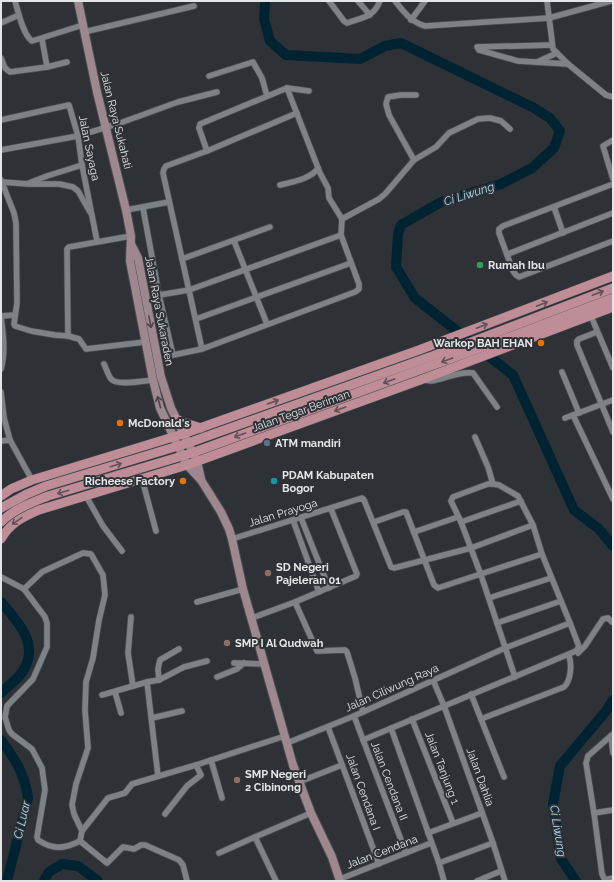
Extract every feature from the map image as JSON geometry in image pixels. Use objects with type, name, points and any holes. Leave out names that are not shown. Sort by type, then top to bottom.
[{"type":"main road","name":"Jalan Raya Sukahati","points":[[78,1],[83,29],[126,210],[131,240]]},
{"type":"main road","name":"Jalan Raya Sukaraden","points":[[131,240],[138,258],[161,377],[176,419],[197,461],[201,480]]},
{"type":"main road","name":"Jalan Raya Sukaraden","points":[[131,240],[130,261],[132,274],[160,408],[187,465],[201,480]]},
{"type":"main road","points":[[132,274],[141,272]]},
{"type":"main road","name":"Jalan Tegar Beriman","points":[[185,439],[201,428],[419,350],[613,276]]},
{"type":"main road","name":"Jalan Tegar Beriman","points":[[1,539],[5,531],[13,523],[39,510],[187,465],[425,371],[509,327],[613,288]]},
{"type":"main road","name":"Jalan Tegar Beriman","points":[[512,341],[613,298]]},
{"type":"main road","name":"Jalan Tegar Beriman","points":[[1,522],[10,514],[48,496],[182,456],[512,341],[591,316],[613,307]]},
{"type":"main road","name":"Jalan Tegar Beriman","points":[[1,496],[11,489],[32,480],[175,442],[425,371]]},
{"type":"main road","points":[[176,419],[201,428]]},
{"type":"main road","name":"Jalan Tegar Beriman","points":[[1,508],[46,486],[175,442]]},
{"type":"main road","points":[[201,480],[221,512],[232,539],[244,589],[299,782],[311,813],[332,857],[340,880]]},
{"type":"street","points":[[15,1],[29,40],[32,41],[194,6]]},
{"type":"street","points":[[329,1],[346,22],[370,15],[377,9],[380,1]]},
{"type":"street","points":[[358,1],[370,15]]},
{"type":"street","points":[[395,1],[411,20],[417,24],[425,26],[549,18],[612,2]]},
{"type":"street","points":[[411,20],[425,1]]},
{"type":"street","points":[[547,1],[552,45],[557,53],[606,95],[613,98]]},
{"type":"street","points":[[1,23],[19,15]]},
{"type":"street","points":[[42,39],[47,67]]},
{"type":"street","points":[[552,45],[478,48],[479,50],[508,59],[568,64]]},
{"type":"street","points":[[534,62],[557,53]]},
{"type":"street","points":[[1,58],[5,68],[10,72],[47,67],[67,62]]},
{"type":"street","points":[[209,76],[253,62],[262,78],[267,96]]},
{"type":"street","points":[[142,208],[159,295],[173,355],[202,349],[359,290],[359,284],[341,235],[342,219],[329,198],[328,188],[318,168],[287,88]]},
{"type":"street","points":[[207,151],[199,126],[200,124],[287,88],[309,91]]},
{"type":"street","points":[[1,150],[78,136],[120,123],[178,102],[217,92]]},
{"type":"street","points":[[414,160],[389,115],[386,104],[388,97],[416,95]]},
{"type":"street","name":"Jalan Sayaga","points":[[1,120],[68,104],[78,136],[82,165],[97,241]]},
{"type":"street","points":[[202,349],[169,202],[163,173],[164,169],[166,166],[207,151],[296,114]]},
{"type":"street","points":[[342,219],[367,206],[385,194],[414,160],[436,147],[449,133],[478,119],[495,119],[510,129]]},
{"type":"street","points":[[613,140],[603,146],[613,179]]},
{"type":"street","points":[[28,184],[47,176],[82,165]]},
{"type":"street","points":[[280,185],[314,173],[318,168]]},
{"type":"street","points":[[92,214],[78,191],[72,187],[59,184],[28,184],[1,181],[12,208],[16,223],[17,303],[14,324],[19,328],[68,336],[81,341],[83,347],[86,349],[145,342]]},
{"type":"street","points":[[613,184],[503,226],[499,229],[499,233],[513,271],[516,276],[522,277],[613,241]]},
{"type":"street","points":[[126,210],[169,202]]},
{"type":"street","points":[[554,207],[563,233]]},
{"type":"street","points":[[508,254],[613,213]]},
{"type":"street","points":[[182,259],[270,227]]},
{"type":"street","points":[[159,295],[189,290],[341,235]]},
{"type":"street","points":[[68,336],[67,249],[69,247],[97,241],[131,240]]},
{"type":"street","points":[[234,241],[267,324]]},
{"type":"street","points":[[196,318],[351,263]]},
{"type":"street","points":[[1,369],[4,355],[1,316],[16,315]]},
{"type":"street","points":[[591,316],[613,368]]},
{"type":"street","points":[[597,332],[579,339],[577,341],[577,345],[613,432]]},
{"type":"street","points":[[104,364],[110,378],[115,382],[153,380]]},
{"type":"street","points":[[425,371],[427,381],[458,373],[473,373],[497,407]]},
{"type":"street","points":[[562,372],[576,414],[613,499]]},
{"type":"street","points":[[1,392],[4,418],[10,440],[32,480]]},
{"type":"street","points":[[565,418],[613,400]]},
{"type":"street","points":[[475,437],[488,467],[493,484]]},
{"type":"street","points":[[1,441],[10,440]]},
{"type":"street","points":[[142,479],[156,531]]},
{"type":"street","points":[[481,718],[564,687],[568,683],[569,658],[579,647],[551,578],[533,525],[521,501],[518,496],[509,490],[499,485],[488,484],[451,499],[451,503],[459,519],[481,575],[514,677]]},
{"type":"street","points":[[86,496],[103,526],[122,551]]},
{"type":"street","name":"Jalan Prayoga","points":[[232,539],[362,498],[374,522]]},
{"type":"street","points":[[414,532],[521,501]]},
{"type":"street","points":[[252,618],[295,602],[357,575],[330,509]]},
{"type":"street","points":[[533,525],[471,548],[424,560],[393,568],[374,522],[406,512],[414,532],[424,560],[435,588],[481,575],[542,554]]},
{"type":"street","points":[[301,518],[328,588]]},
{"type":"street","points":[[293,520],[319,592]]},
{"type":"street","points":[[24,589],[42,572],[83,554],[91,554],[102,575],[105,595],[99,620],[94,658],[86,682],[85,710],[88,748],[76,784],[72,805],[74,814],[82,831],[80,841]]},
{"type":"street","points":[[1,577],[24,589],[45,617],[46,623],[47,647],[33,679],[7,706],[5,717],[9,730],[32,749],[42,768],[45,790],[37,837],[38,840],[48,846],[56,848],[80,841]]},
{"type":"street","points":[[489,598],[551,578]]},
{"type":"street","points":[[197,602],[244,589]]},
{"type":"street","points":[[497,623],[561,601]]},
{"type":"street","points":[[295,602],[317,651],[341,650],[347,652],[363,712]]},
{"type":"street","points":[[131,617],[128,652],[133,686]]},
{"type":"street","points":[[363,740],[471,694],[569,658],[584,646],[603,619],[608,618],[612,622]]},
{"type":"street","name":"Jalan Ciliwung Raya","points":[[82,831],[108,798],[125,793],[132,784],[328,727],[505,648],[570,623]]},
{"type":"street","points":[[159,680],[158,669],[160,660],[179,650]]},
{"type":"street","points":[[102,695],[159,680],[184,667],[207,661]]},
{"type":"street","points":[[234,663],[265,664]]},
{"type":"street","points":[[217,677],[237,669],[244,663]]},
{"type":"street","name":"Jalan Dahlia","points":[[433,680],[444,706],[505,881]]},
{"type":"street","points":[[147,682],[158,776]]},
{"type":"street","points":[[115,692],[121,713]]},
{"type":"street","points":[[471,694],[504,777]]},
{"type":"street","points":[[152,718],[182,711]]},
{"type":"street","name":"Jalan Cendana II","points":[[354,716],[406,853]]},
{"type":"street","name":"Jalan Tanjung 1","points":[[412,719],[453,823]]},
{"type":"street","name":"Jalan Cendana I","points":[[328,727],[379,864]]},
{"type":"street","points":[[391,728],[444,881]]},
{"type":"street","points":[[612,735],[613,753]]},
{"type":"street","points":[[612,735],[586,759],[586,763],[602,874],[605,880],[613,878]]},
{"type":"street","points":[[211,760],[222,798]]},
{"type":"street","points":[[165,814],[187,786],[201,775],[196,765]]},
{"type":"street","points":[[299,782],[342,765]]},
{"type":"street","points":[[594,813],[613,810]]},
{"type":"street","points":[[219,853],[311,813]]},
{"type":"street","points":[[428,833],[482,813]]},
{"type":"street","points":[[255,837],[276,881]]},
{"type":"street","points":[[80,841],[107,863],[123,847],[134,849],[141,845],[145,845],[179,860],[183,865],[187,881]]},
{"type":"street","name":"Jalan Cendana","points":[[340,880],[431,843]]},
{"type":"street","points":[[439,863],[493,843]]},
{"type":"street","points":[[477,881],[501,871]]},
{"type":"waterway","name":"Ci Liwung","points":[[265,1],[264,19],[270,41],[286,55],[360,59],[385,46],[401,43],[534,108],[550,118],[560,131],[554,148],[532,168],[501,184],[441,202],[401,225],[398,234],[396,267],[415,298],[513,375],[574,510],[599,529],[613,546]]},
{"type":"waterway","name":"Ci Luar","points":[[1,602],[14,617],[25,634],[29,652],[28,661],[21,674],[1,693]]},
{"type":"waterway","name":"Ci Liwung","points":[[576,881],[561,859],[553,804],[560,766],[606,711],[613,700]]},
{"type":"waterway","name":"Ci Luar","points":[[1,740],[19,767],[27,789],[28,798],[7,881]]},
{"type":"waterway","name":"Ci Luar","points":[[44,881],[49,872],[62,864],[78,866],[98,881]]},
{"type":"place","name":"Rumah Ibu","points":[[480,265]]},
{"type":"place","name":"Warkop BAH EHAN","points":[[541,343]]},
{"type":"place","name":"McDonald's","points":[[120,423]]},
{"type":"place","name":"ATM mandiri","points":[[267,443]]},
{"type":"place","name":"Richeese Factory","points":[[183,481]]},
{"type":"place","name":"PDAM Kabupaten Bogor","points":[[274,481]]},
{"type":"place","name":"SD Negeri Pajeleran 01","points":[[268,573]]},
{"type":"place","name":"SMP I Al Qudwah","points":[[227,643]]},
{"type":"place","name":"SMP Negeri 2 Cibinong","points":[[237,780]]}]
